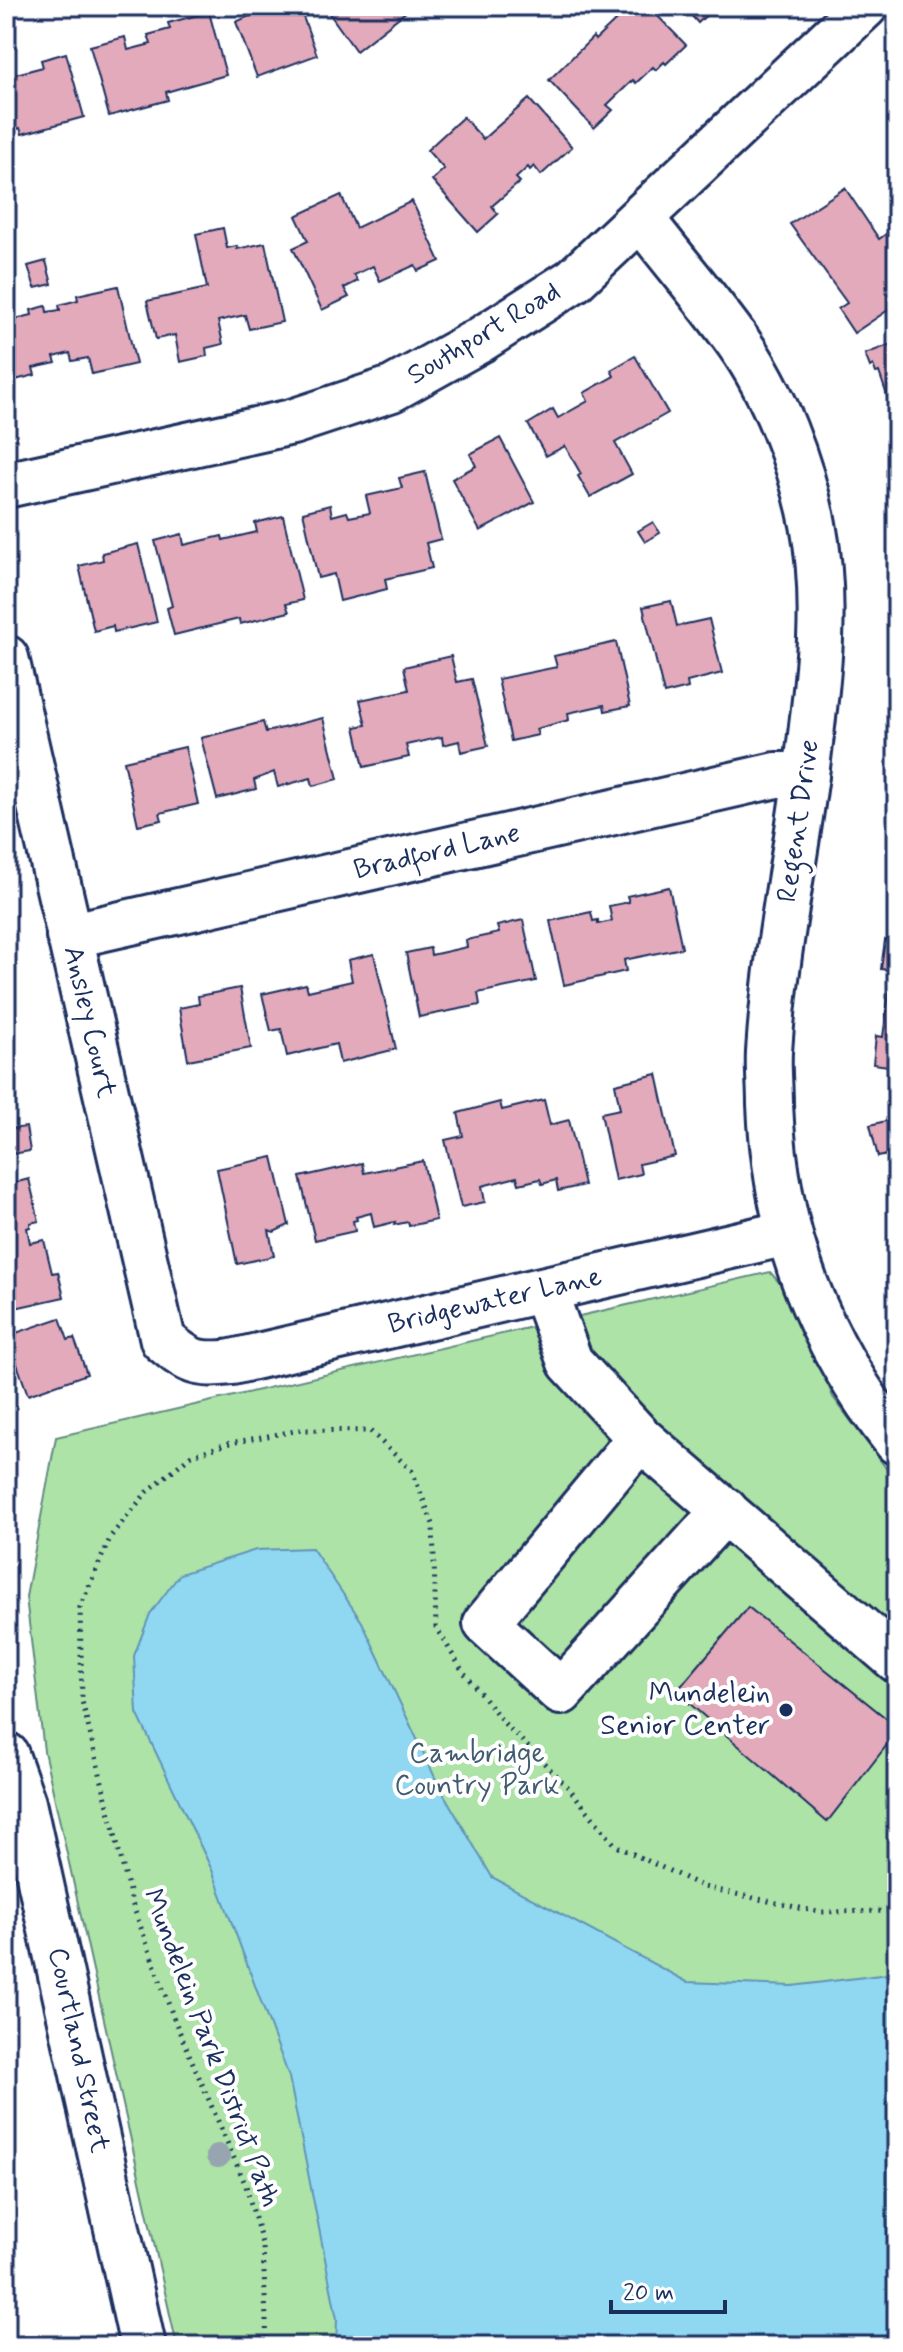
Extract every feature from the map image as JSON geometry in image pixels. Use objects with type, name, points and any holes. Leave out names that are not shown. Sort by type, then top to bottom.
[{"type":"street","name":"Southport Road","points":[[6,485],[292,422],[392,389],[480,340],[574,280],[865,6]]},
{"type":"street","name":"Regent Drive","points":[[641,218],[740,344],[771,398],[801,478],[813,524],[821,582],[821,663],[775,984],[768,1055],[772,1155],[787,1233],[824,1332],[869,1407],[897,1442]]},
{"type":"street","name":"Ansley Court","points":[[6,658],[163,1340],[185,1358],[201,1365]]},
{"type":"street","name":"Bradford Lane","points":[[69,936],[776,775],[806,775]]},
{"type":"street","name":"Bridgewater Lane","points":[[201,1365],[232,1362],[787,1233]]},
{"type":"street","points":[[544,1290],[570,1362],[640,1438],[897,1660]]},
{"type":"street","points":[[640,1438],[486,1623],[561,1692],[725,1510]]},
{"type":"street","name":"Courtland Street","points":[[6,1755],[23,1803],[143,2346]]},
{"type":"path","name":"Mundelein Park District Path","points":[[111,1536],[80,1607],[82,1701],[132,1903],[174,2019],[246,2186],[263,2247],[267,2346]]},
{"type":"green space","name":"Cambridge Country Park","points":[[770,1272],[792,1297],[833,1397],[897,1479],[897,2346],[177,2346],[44,1751],[26,1597],[56,1437]]},
{"type":"water","points":[[312,1548],[362,1622],[439,1786],[492,1877],[687,1982],[792,1986],[897,1973],[897,2346],[336,2346],[337,2319],[289,2077],[212,1870],[137,1713],[134,1656],[150,1614],[180,1574],[256,1550]]},
{"type":"building","points":[[271,6],[299,6],[317,55],[257,77],[236,22]]},
{"type":"building","points":[[324,6],[405,6],[408,10],[356,51]]},
{"type":"building","points":[[631,6],[648,6],[686,45],[666,64],[664,62],[656,70],[653,67],[636,83],[633,80],[607,105],[613,110],[594,128],[549,80],[593,37],[595,40]]},
{"type":"building","points":[[683,6],[716,6],[698,23]]},
{"type":"building","points":[[209,12],[226,75],[166,92],[168,100],[109,116],[90,46],[125,37],[128,50],[151,44],[148,35],[170,29],[168,23]]},
{"type":"building","points":[[66,53],[84,117],[22,134],[20,128],[6,132],[6,71],[8,76],[43,67],[41,60]]},
{"type":"building","points":[[529,99],[572,147],[541,175],[534,166],[530,170],[528,167],[516,178],[520,182],[492,206],[498,214],[478,232],[432,180],[444,169],[427,150],[463,117],[483,139]]},
{"type":"building","points":[[845,188],[879,239],[897,226],[897,304],[854,333],[838,309],[847,303],[790,224]]},
{"type":"building","points":[[341,195],[356,228],[412,201],[440,261],[418,271],[415,265],[380,281],[373,266],[354,275],[358,281],[344,288],[349,297],[322,310],[293,248],[308,241],[296,216]]},
{"type":"building","points":[[223,228],[227,248],[265,243],[282,322],[249,329],[245,315],[218,321],[223,344],[206,348],[207,356],[180,362],[175,335],[156,339],[147,301],[207,288],[196,234]]},
{"type":"building","points":[[46,261],[52,284],[35,288],[28,266]]},
{"type":"building","points":[[118,286],[136,364],[92,374],[88,358],[72,361],[70,353],[54,357],[56,363],[33,368],[35,375],[11,381],[6,361],[6,321],[32,315],[31,310],[46,306],[47,312],[60,310],[59,305],[78,300],[77,295]]},
{"type":"building","points":[[897,342],[897,408],[892,410],[879,372],[876,373],[873,365],[870,367],[865,354]]},
{"type":"building","points":[[635,356],[668,413],[615,443],[632,474],[590,497],[565,446],[546,456],[528,424],[553,409],[558,418],[588,401],[584,393],[614,376],[611,370]]},
{"type":"building","points":[[500,438],[534,502],[480,531],[452,479],[476,466],[470,454]]},
{"type":"building","points":[[425,472],[441,539],[426,543],[432,568],[385,579],[387,589],[340,601],[334,574],[318,578],[303,512],[330,505],[332,516],[347,512],[349,517],[370,513],[366,496],[402,488],[399,478]]},
{"type":"building","points":[[283,516],[303,600],[286,604],[289,612],[240,624],[239,619],[174,635],[167,608],[172,606],[155,541],[182,534],[184,545],[222,536],[223,540],[257,532],[255,523]]},
{"type":"building","points":[[653,522],[660,533],[645,542],[638,531]]},
{"type":"building","points":[[138,544],[157,622],[114,632],[113,626],[94,631],[79,566],[103,560],[102,553]]},
{"type":"building","points":[[671,601],[677,626],[709,619],[722,673],[687,682],[688,688],[664,694],[643,607]]},
{"type":"building","points":[[616,642],[630,706],[605,711],[604,705],[568,713],[569,720],[536,729],[538,735],[511,741],[498,679],[557,667],[554,656]]},
{"type":"building","points":[[451,656],[457,682],[472,679],[488,746],[461,752],[459,741],[443,745],[442,737],[406,745],[409,757],[364,767],[355,727],[366,725],[360,700],[409,690],[404,667]]},
{"type":"building","points":[[323,718],[338,779],[313,786],[311,778],[278,787],[274,772],[254,780],[256,789],[217,799],[201,738],[263,722],[266,732]]},
{"type":"building","points":[[185,747],[198,804],[160,813],[162,820],[138,825],[124,761]]},
{"type":"building","points":[[669,887],[682,948],[624,960],[626,971],[564,985],[550,921],[591,912],[593,921],[598,920],[598,924],[612,921],[609,906],[629,902],[627,896]]},
{"type":"building","points":[[894,895],[897,895],[897,917],[888,916],[889,901],[893,902]]},
{"type":"building","points":[[523,920],[536,981],[478,993],[480,1005],[419,1017],[406,953],[430,948],[431,955],[467,947],[466,940],[499,933],[497,926]]},
{"type":"building","points":[[885,940],[897,942],[897,1067],[873,1064],[876,1036],[883,1037],[892,970],[881,969]]},
{"type":"building","points":[[374,954],[396,1049],[340,1063],[336,1044],[287,1056],[281,1029],[271,1031],[262,994],[306,984],[308,991],[352,981],[348,960]]},
{"type":"building","points":[[240,988],[251,1048],[188,1060],[179,1008],[199,1004],[198,996]]},
{"type":"building","points":[[657,1074],[675,1156],[639,1164],[641,1174],[615,1180],[601,1113],[620,1109],[615,1084]]},
{"type":"building","points":[[6,1090],[11,1129],[26,1127],[30,1151],[6,1155]]},
{"type":"building","points":[[544,1100],[550,1125],[569,1120],[584,1185],[558,1191],[556,1180],[542,1184],[540,1179],[519,1184],[517,1177],[482,1186],[485,1202],[461,1207],[445,1140],[463,1136],[458,1113],[500,1102],[502,1110]]},
{"type":"building","points":[[897,1118],[897,1172],[892,1154],[878,1157],[870,1125]]},
{"type":"building","points":[[273,1157],[289,1225],[274,1232],[269,1230],[274,1256],[237,1264],[217,1169]]},
{"type":"building","points":[[423,1161],[436,1220],[409,1226],[408,1222],[394,1225],[395,1222],[374,1227],[371,1213],[356,1217],[357,1220],[353,1221],[355,1231],[315,1240],[300,1177],[362,1163],[364,1173]]},
{"type":"building","points":[[29,1179],[39,1221],[30,1223],[27,1228],[30,1243],[44,1240],[52,1273],[58,1272],[64,1297],[6,1310],[6,1185]]},
{"type":"building","points":[[60,1318],[68,1340],[74,1338],[87,1374],[28,1395],[7,1336]]},
{"type":"building","name":"Mundelein Senior Center","points":[[748,1607],[897,1727],[897,1732],[827,1822],[676,1692]]},
{"type":"place","name":"Mundelein Senior Center","points":[[786,1710]]}]
